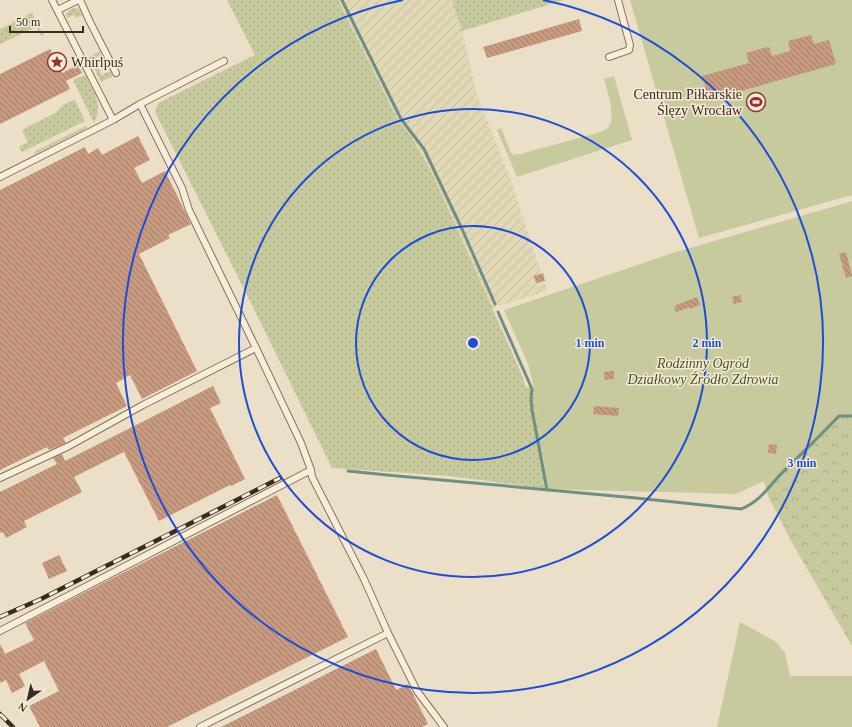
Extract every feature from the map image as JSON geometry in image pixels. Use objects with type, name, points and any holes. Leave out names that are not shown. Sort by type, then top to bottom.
[{"type":"lane","points":[[52,0],[113,120]]},
{"type":"lane","points":[[58,10],[79,0],[116,73]]},
{"type":"lane","points":[[609,57],[629,50],[630,45],[618,0]]},
{"type":"lane","points":[[0,177],[113,120],[140,104],[224,61]]},
{"type":"lane","points":[[140,104],[182,188],[189,210],[301,443],[311,470],[312,477],[365,582],[388,633],[417,691],[444,727]]},
{"type":"lane","points":[[0,478],[68,446],[144,405],[256,348]]},
{"type":"lane","points":[[0,631],[311,470]]},
{"type":"lane","points":[[200,727],[388,633]]},
{"type":"shaded area","points":[[338,0],[452,0],[462,31],[477,95],[511,180],[547,291],[492,308],[434,177],[411,136],[397,118]]},
{"type":"green space","points":[[227,0],[338,0],[397,118],[411,136],[434,177],[526,387],[534,387],[547,489],[450,476],[332,468],[155,112],[158,103],[255,55]]},
{"type":"green space","points":[[452,0],[564,0],[462,31]]},
{"type":"green space","name":"Centrum Piłkarskie Ślęzy Wrocław","points":[[630,0],[852,0],[852,195],[699,238]]},
{"type":"green space","points":[[74,8],[79,9],[82,15],[76,18],[74,15],[67,18],[66,14]]},
{"type":"green space","points":[[32,13],[44,37],[36,27],[0,44],[0,29]]},
{"type":"green space","points":[[100,51],[101,55],[94,59],[102,75],[110,71],[113,76],[101,82],[89,57]]},
{"type":"green space","points":[[85,75],[94,92],[98,104],[97,116],[94,123],[73,80]]},
{"type":"green space","points":[[614,76],[632,140],[517,177],[497,130],[501,128],[511,153],[514,155],[601,132],[609,126],[612,116],[604,79]]},
{"type":"green space","points":[[75,100],[85,121],[22,152],[19,147],[28,142],[22,130],[55,113],[64,104]]},
{"type":"green space","points":[[86,126],[87,128],[35,154],[34,152]]},
{"type":"green space","name":"Rodzinny Ogród Działkowy Źródło Zdrowia","points":[[852,201],[852,410],[839,410],[764,481],[736,494],[547,489],[534,387],[528,364],[504,310],[673,253]]},
{"type":"green space","points":[[839,409],[852,410],[852,646],[791,541],[768,496],[764,481]]},
{"type":"green space","points":[[740,622],[776,642],[785,653],[790,676],[852,676],[852,727],[717,727]]},
{"type":"building","points":[[579,19],[582,31],[487,58],[483,47]]},
{"type":"building","points":[[811,35],[814,44],[829,40],[836,64],[709,100],[702,76],[749,63],[746,53],[769,47],[772,56],[790,51],[788,41]]},
{"type":"building","points":[[50,49],[62,73],[78,65],[82,73],[66,81],[70,89],[0,124],[0,74]]},
{"type":"building","points":[[138,136],[150,160],[134,168],[142,183],[165,171],[191,224],[168,235],[170,238],[139,254],[197,371],[142,399],[130,375],[116,383],[127,406],[63,438],[66,443],[49,450],[47,447],[0,470],[0,190],[85,147],[88,154],[98,148],[102,155]]},
{"type":"building","points":[[846,252],[852,276],[846,278],[839,254]]},
{"type":"building","points":[[543,273],[545,281],[536,283],[534,276]]},
{"type":"building","points":[[740,295],[742,302],[734,304],[732,297]]},
{"type":"building","points":[[697,297],[700,305],[676,312],[674,306]]},
{"type":"building","points":[[614,371],[614,379],[605,380],[604,372]]},
{"type":"building","points":[[213,386],[221,403],[210,408],[245,479],[159,521],[124,452],[74,477],[82,492],[24,521],[27,527],[6,538],[3,532],[0,533],[0,492],[57,464],[53,458],[62,454],[65,461]]},
{"type":"building","points":[[594,406],[619,408],[618,416],[593,414]]},
{"type":"building","points":[[769,444],[777,445],[776,454],[768,453]]},
{"type":"building","points":[[277,495],[348,637],[167,727],[40,727],[29,706],[59,691],[44,661],[19,674],[25,686],[12,693],[6,680],[0,683],[0,644],[5,654],[34,640],[25,623]]},
{"type":"building","points":[[59,555],[67,571],[49,579],[42,563]]},
{"type":"building","points":[[376,649],[396,690],[408,684],[428,724],[422,727],[221,727]]},
{"type":"waterway","points":[[342,0],[401,119],[424,149],[462,229],[495,304]]},
{"type":"waterway","points":[[498,312],[532,389],[532,410],[547,490]]},
{"type":"waterway","points":[[348,471],[741,509],[753,503],[763,494],[839,416],[852,416]]},
{"type":"railway","points":[[0,617],[41,599],[280,478]]},
{"type":"railway","points":[[0,714],[13,727]]},
{"type":"place","name":"Whirlpuś","points":[[57,62]]},
{"type":"place","name":"Centrum Piłkarskie Ślęzy Wrocław","points":[[756,102]]}]
